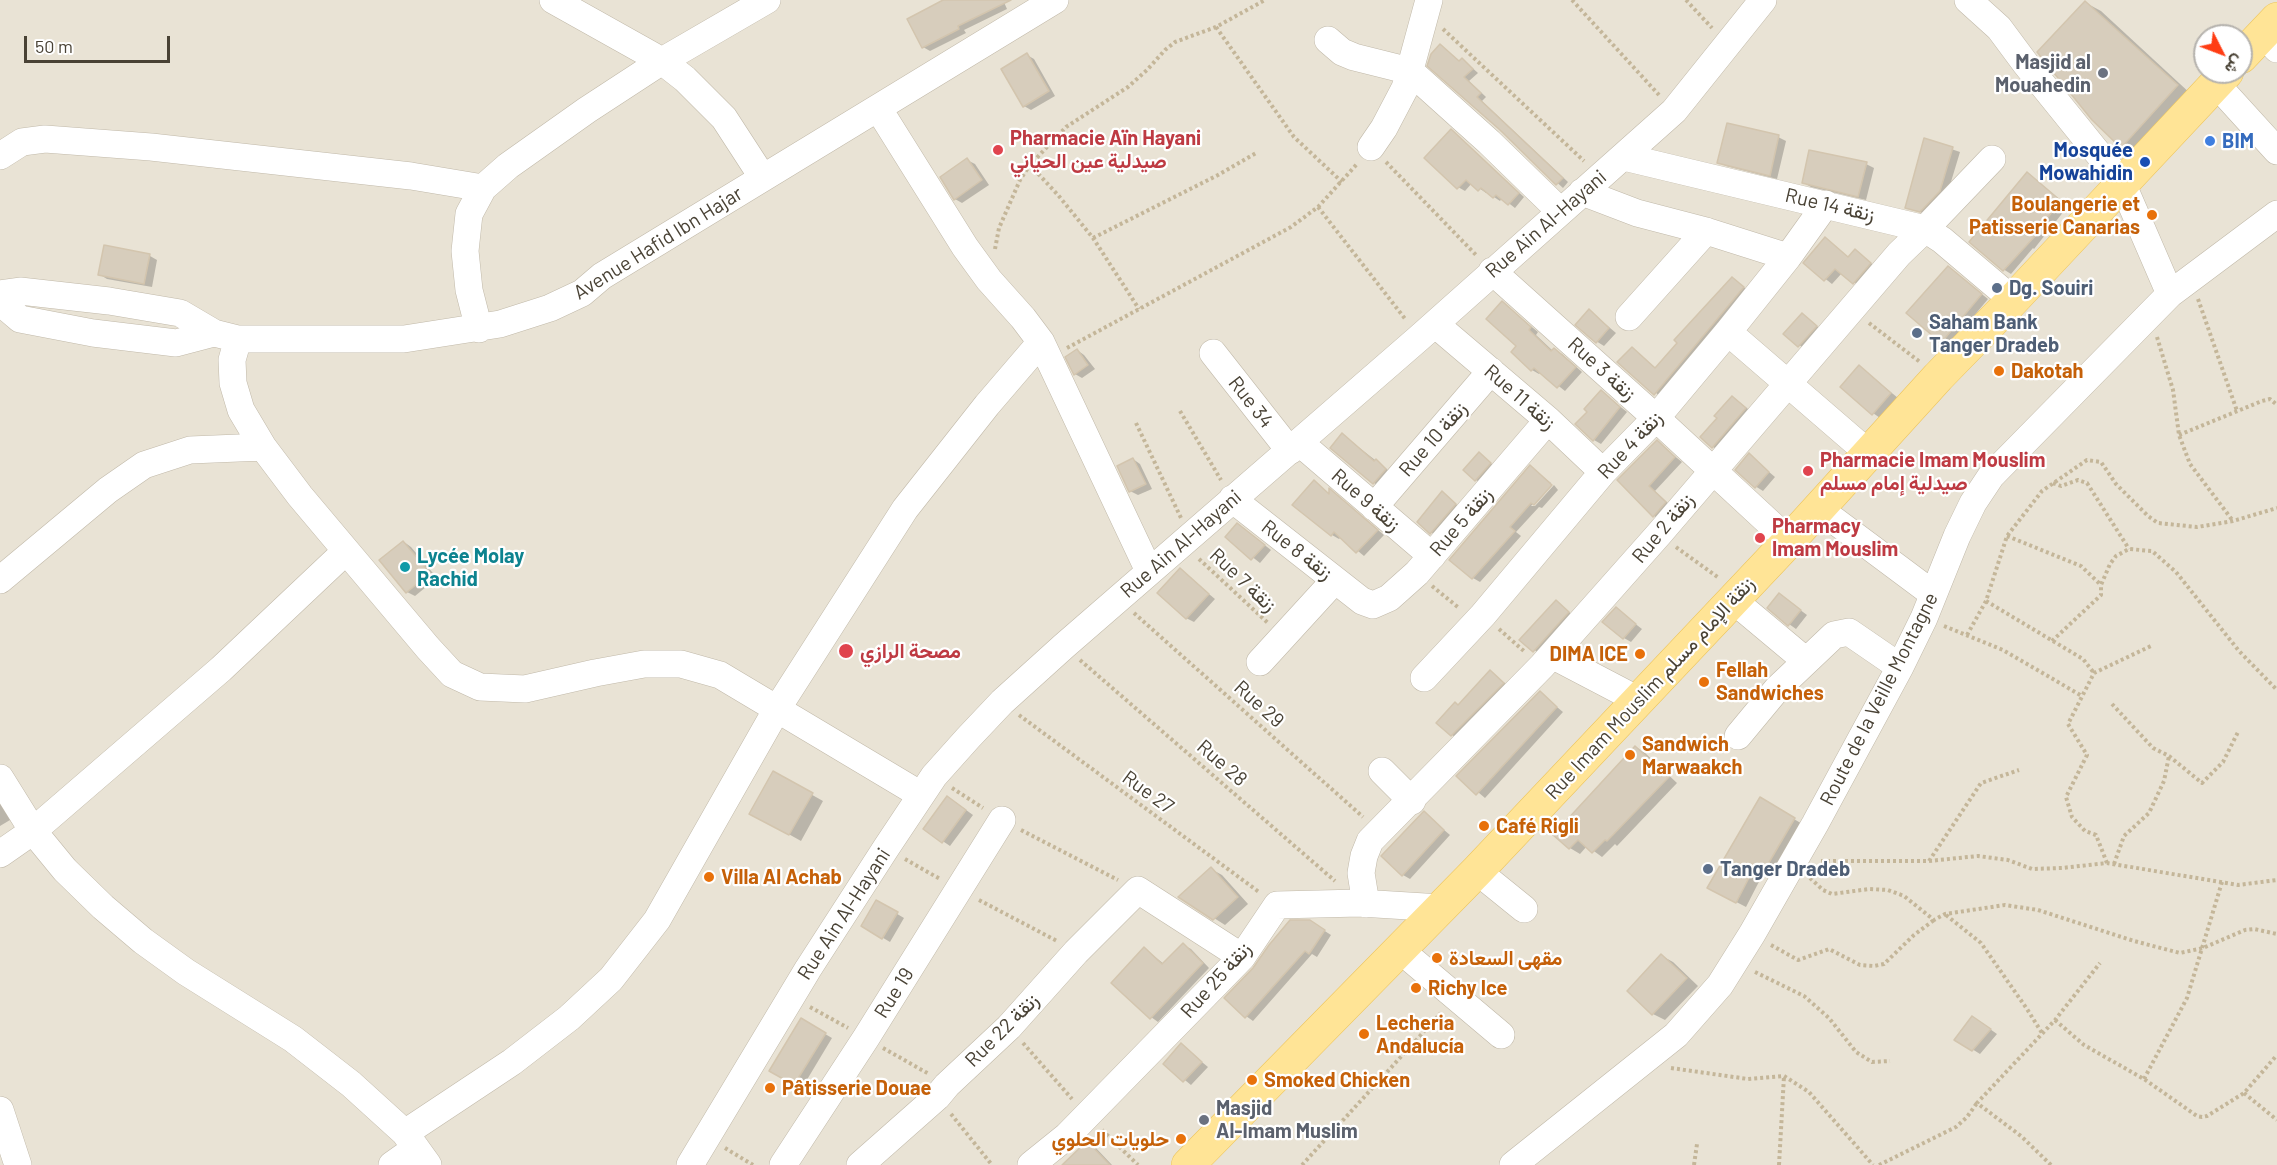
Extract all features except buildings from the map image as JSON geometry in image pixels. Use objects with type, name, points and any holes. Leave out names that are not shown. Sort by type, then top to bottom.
[{"type":"main road","points":[[2253,48],[2272,34]]},
{"type":"main road","name":"Rue Imam Mouslim زنقة الإمام مسلم","points":[[1188,1165],[1477,871],[1638,700],[1730,592],[1789,541],[1938,377],[2215,84]]},
{"type":"street","points":[[553,0],[662,62],[701,93],[732,128],[763,178]]},
{"type":"street","points":[[479,329],[469,290],[465,251],[469,214],[483,188],[543,140],[662,62],[767,0]]},
{"type":"street","name":"Avenue Hafid Ibn Hajar","points":[[0,302],[20,319],[93,333],[176,343],[226,336],[404,339],[479,329],[550,308],[582,293],[602,276],[1054,0]]},
{"type":"street","name":"Rue Ain Al-Hayani","points":[[690,1165],[808,969],[928,785],[1002,702],[1117,598],[1295,447],[1674,111],[1763,0]]},
{"type":"street","points":[[1974,2],[2000,28],[2025,63],[2122,183],[2180,286]]},
{"type":"street","points":[[1371,147],[1395,110],[1410,71],[1427,7]]},
{"type":"street","points":[[1328,40],[1342,52],[1354,57],[1410,71],[1489,142],[1560,212]]},
{"type":"street","points":[[2226,84],[2277,152]]},
{"type":"street","points":[[878,108],[948,222],[989,280],[1023,318],[1045,350],[1149,571]]},
{"type":"street","points":[[0,156],[22,142],[45,139],[151,147],[411,176],[483,188]]},
{"type":"street","name":"Rue 14 زنقة","points":[[1624,157],[1925,229],[1942,240],[2013,300]]},
{"type":"street","name":"Rue 2 زنقة","points":[[1363,903],[1361,873],[1370,841],[1412,801],[1547,661],[1899,254],[1992,159]]},
{"type":"street","points":[[1591,184],[1637,213],[1706,231],[1788,257]]},
{"type":"street","name":"Rue 4 زنقة","points":[[1424,678],[1479,619],[1604,472],[1656,418],[1788,257],[1826,204]]},
{"type":"street","name":"Route de la Veille Montagne","points":[[1513,1165],[1676,1035],[1697,1013],[1735,963],[1815,824],[1899,667],[1973,503],[1991,476],[2180,286],[2277,214]]},
{"type":"street","points":[[1629,317],[1706,231]]},
{"type":"street","name":"Rue 3 زنقة","points":[[1492,272],[1656,418],[1789,541]]},
{"type":"street","points":[[0,294],[20,291],[109,301],[180,313],[226,336],[232,360],[233,383],[241,410],[263,447],[346,551],[452,674],[480,687],[525,689],[644,664],[681,664],[720,675],[777,709],[928,785]]},
{"type":"street","name":"Rue 11 زنقة","points":[[1427,331],[1491,371],[1604,472]]},
{"type":"street","points":[[1728,332],[1859,445]]},
{"type":"street","points":[[392,1165],[416,1149],[512,1062],[569,1018],[611,979],[657,920],[777,709],[905,509],[987,405],[1045,350]]},
{"type":"street","name":"Rue 34","points":[[1213,353],[1295,447]]},
{"type":"street","name":"Rue 10 زنقة","points":[[1374,507],[1491,371]]},
{"type":"street","name":"Rue 5 زنقة","points":[[1362,602],[1370,605],[1382,602],[1395,593],[1424,565],[1548,420]]},
{"type":"street","points":[[0,580],[108,490],[144,465],[190,450],[263,447]]},
{"type":"street","name":"Rue 9 زنقة","points":[[1295,447],[1374,507],[1424,565]]},
{"type":"street","name":"Rue 8 زنقة","points":[[1232,499],[1362,602]]},
{"type":"street","points":[[1819,509],[1928,606]]},
{"type":"street","points":[[0,854],[33,831],[221,669],[346,551]]},
{"type":"street","points":[[1260,662],[1335,580]]},
{"type":"street","points":[[1730,592],[1806,661]]},
{"type":"street","points":[[1738,736],[1777,689],[1834,635],[1849,632],[1899,667]]},
{"type":"street","points":[[1547,661],[1638,700]]},
{"type":"street","points":[[1382,771],[1412,801]]},
{"type":"street","points":[[0,778],[33,831],[65,870],[103,907],[143,941],[186,972],[293,1040],[351,1084],[416,1149]]},
{"type":"street","name":"Rue 19","points":[[783,1165],[872,1029],[1002,820]]},
{"type":"street","points":[[1477,871],[1524,909]]},
{"type":"street","points":[[1138,890],[1242,957]]},
{"type":"street","name":"Rue 22 زنقة","points":[[860,1165],[937,1097],[1009,1027],[1076,952],[1138,890]]},
{"type":"street","points":[[1277,905],[1363,903],[1441,908]]},
{"type":"street","name":"Rue 25 زنقة","points":[[1032,1165],[1067,1136],[1242,957],[1277,905]]},
{"type":"street","points":[[1399,949],[1501,1035]]},
{"type":"street","points":[[0,1110],[18,1165]]},
{"type":"path","points":[[989,280],[999,228],[1009,201],[1030,165],[1066,127],[1128,87],[1170,46],[1182,39],[1216,27],[1265,0]]},
{"type":"path","points":[[1572,0],[1674,111]]},
{"type":"path","points":[[1686,0],[1728,45]]},
{"type":"path","points":[[1427,7],[1591,184]]},
{"type":"path","points":[[1216,27],[1294,137],[1342,182]]},
{"type":"path","points":[[1045,350],[1139,309],[1302,220],[1342,182],[1371,147],[1492,272]]},
{"type":"path","points":[[1093,238],[1218,176],[1256,153]]},
{"type":"path","points":[[1030,165],[1093,238],[1139,309]]},
{"type":"path","points":[[1318,207],[1427,331]]},
{"type":"path","points":[[2180,286],[2237,411]]},
{"type":"path","points":[[1852,309],[1928,369]]},
{"type":"path","points":[[2150,314],[2173,390],[2179,435],[2190,464],[2234,521]]},
{"type":"path","points":[[2179,435],[2270,399],[2277,405]]},
{"type":"path","points":[[1180,411],[1232,499]]},
{"type":"path","name":"Rue 7 زنقة","points":[[1137,423],[1186,541],[1283,638]]},
{"type":"path","points":[[1967,635],[1986,602],[2007,536],[2042,491],[2087,460],[2101,462],[2116,484],[2158,523],[2197,526],[2234,521],[2277,508]]},
{"type":"path","points":[[2053,483],[2061,486],[2078,480],[2087,483],[2128,549]]},
{"type":"path","points":[[1659,534],[1730,592]]},
{"type":"path","points":[[2007,536],[2081,566],[2101,585]]},
{"type":"path","points":[[2052,641],[2101,595],[2101,585],[2116,556],[2128,549],[2152,551],[2176,572],[2239,651],[2277,690]]},
{"type":"path","points":[[1424,565],[1479,619],[1547,661]]},
{"type":"path","name":"Rue 29","points":[[1117,598],[1380,832]]},
{"type":"path","points":[[1986,602],[2083,659],[2094,673]]},
{"type":"path","points":[[1928,606],[1967,635],[2003,650],[2082,696]]},
{"type":"path","name":"Rue 28","points":[[1064,646],[1363,903]]},
{"type":"path","points":[[2107,862],[2096,835],[2085,831],[2072,817],[2066,796],[2087,755],[2068,724],[2094,673],[2151,646]]},
{"type":"path","name":"Rue 27","points":[[1002,702],[1277,905]]},
{"type":"path","points":[[2112,704],[2153,748],[2169,756],[2202,783],[2223,762],[2238,732]]},
{"type":"path","points":[[2114,864],[2124,836],[2149,813],[2164,781],[2169,756]]},
{"type":"path","points":[[1929,861],[1981,783],[2019,770]]},
{"type":"path","points":[[928,785],[1138,890]]},
{"type":"path","points":[[1792,861],[1929,861],[1978,856],[2008,860],[2032,869],[2107,862],[2238,885],[2277,880]]},
{"type":"path","points":[[1792,861],[1823,890],[1832,894],[1869,889],[1888,890],[1904,896],[1934,920]]},
{"type":"path","points":[[2144,1079],[2187,998],[2222,882]]},
{"type":"path","points":[[1752,934],[1798,960],[1829,949],[1860,965],[1874,966],[1884,964],[1914,935],[1945,914],[2005,905],[2038,910],[2134,941],[2180,953],[2203,948],[2245,930],[2254,929],[2277,934]]},
{"type":"path","points":[[1945,914],[1981,943],[2042,1034]]},
{"type":"path","points":[[1735,963],[1804,996],[1829,1018],[1856,1052],[1872,1062],[1890,1061]]},
{"type":"path","points":[[1879,1165],[1956,1127],[1967,1117],[1977,1103],[2055,1020],[2100,963]]},
{"type":"path","points":[[1302,1165],[1456,995]]},
{"type":"path","points":[[2055,1020],[2084,1045],[2144,1079],[2197,1116],[2202,1117],[2244,1093],[2277,1055]]},
{"type":"path","points":[[1645,1059],[1669,1068],[1748,1079],[1784,1076],[1809,1092],[1873,1165]]},
{"type":"path","points":[[1779,1165],[1784,1076]]},
{"type":"path","points":[[2244,1093],[2277,1120]]},
{"type":"path","points":[[937,1097],[992,1165]]},
{"type":"path","points":[[1977,1103],[2021,1136],[2051,1165]]},
{"type":"path","points":[[706,1137],[753,1165]]},
{"type":"path","points":[[1694,1165],[1697,1144]]},
{"type":"shaded area","points":[[0,0],[2277,0],[2277,1165],[0,1165]]},
{"type":"place","name":"Masjid al Mouahedin","points":[[2103,73]]},
{"type":"place","name":"BIM","points":[[2210,141]]},
{"type":"place","name":"Pharmacie Aïn Hayani صيدلية عين الحياني","points":[[998,150]]},
{"type":"place","name":"Mosquée Mowahidin","points":[[2145,162]]},
{"type":"place","name":"Boulangerie et Patisserie Canarias","points":[[2152,215]]},
{"type":"place","name":"Dg. Souiri","points":[[1997,288]]},
{"type":"place","name":"Saham Bank Tanger Dradeb","points":[[1917,333]]},
{"type":"place","name":"Dakotah","points":[[1999,371]]},
{"type":"place","name":"Pharmacie Imam Mouslim صيدلية إمام مسلم","points":[[1808,471]]},
{"type":"place","name":"Pharmacy Imam Mouslim","points":[[1760,538]]},
{"type":"place","name":"Lycée Molay Rachid","points":[[405,567]]},
{"type":"place","name":"مصحة الرازي","points":[[846,651]]},
{"type":"place","name":"DIMA ICE","points":[[1640,654]]},
{"type":"place","name":"Fellah Sandwiches","points":[[1704,682]]},
{"type":"place","name":"Sandwich Marwaakch","points":[[1630,755]]},
{"type":"place","name":"Café Rigli","points":[[1484,826]]},
{"type":"place","name":"Tanger Dradeb","points":[[1708,869]]},
{"type":"place","name":"Villa Al Achab","points":[[709,877]]},
{"type":"place","name":"مقهى السعادة","points":[[1437,958]]},
{"type":"place","name":"Richy Ice","points":[[1416,988]]},
{"type":"place","name":"Lecheria Andalucía","points":[[1364,1034]]},
{"type":"place","name":"Smoked Chicken","points":[[1252,1080]]},
{"type":"place","name":"Pâtisserie Douae","points":[[770,1088]]},
{"type":"place","name":"Masjid Al-Imam Muslim","points":[[1204,1120]]},
{"type":"place","name":"حلويات الحلوي","points":[[1181,1139]]}]
